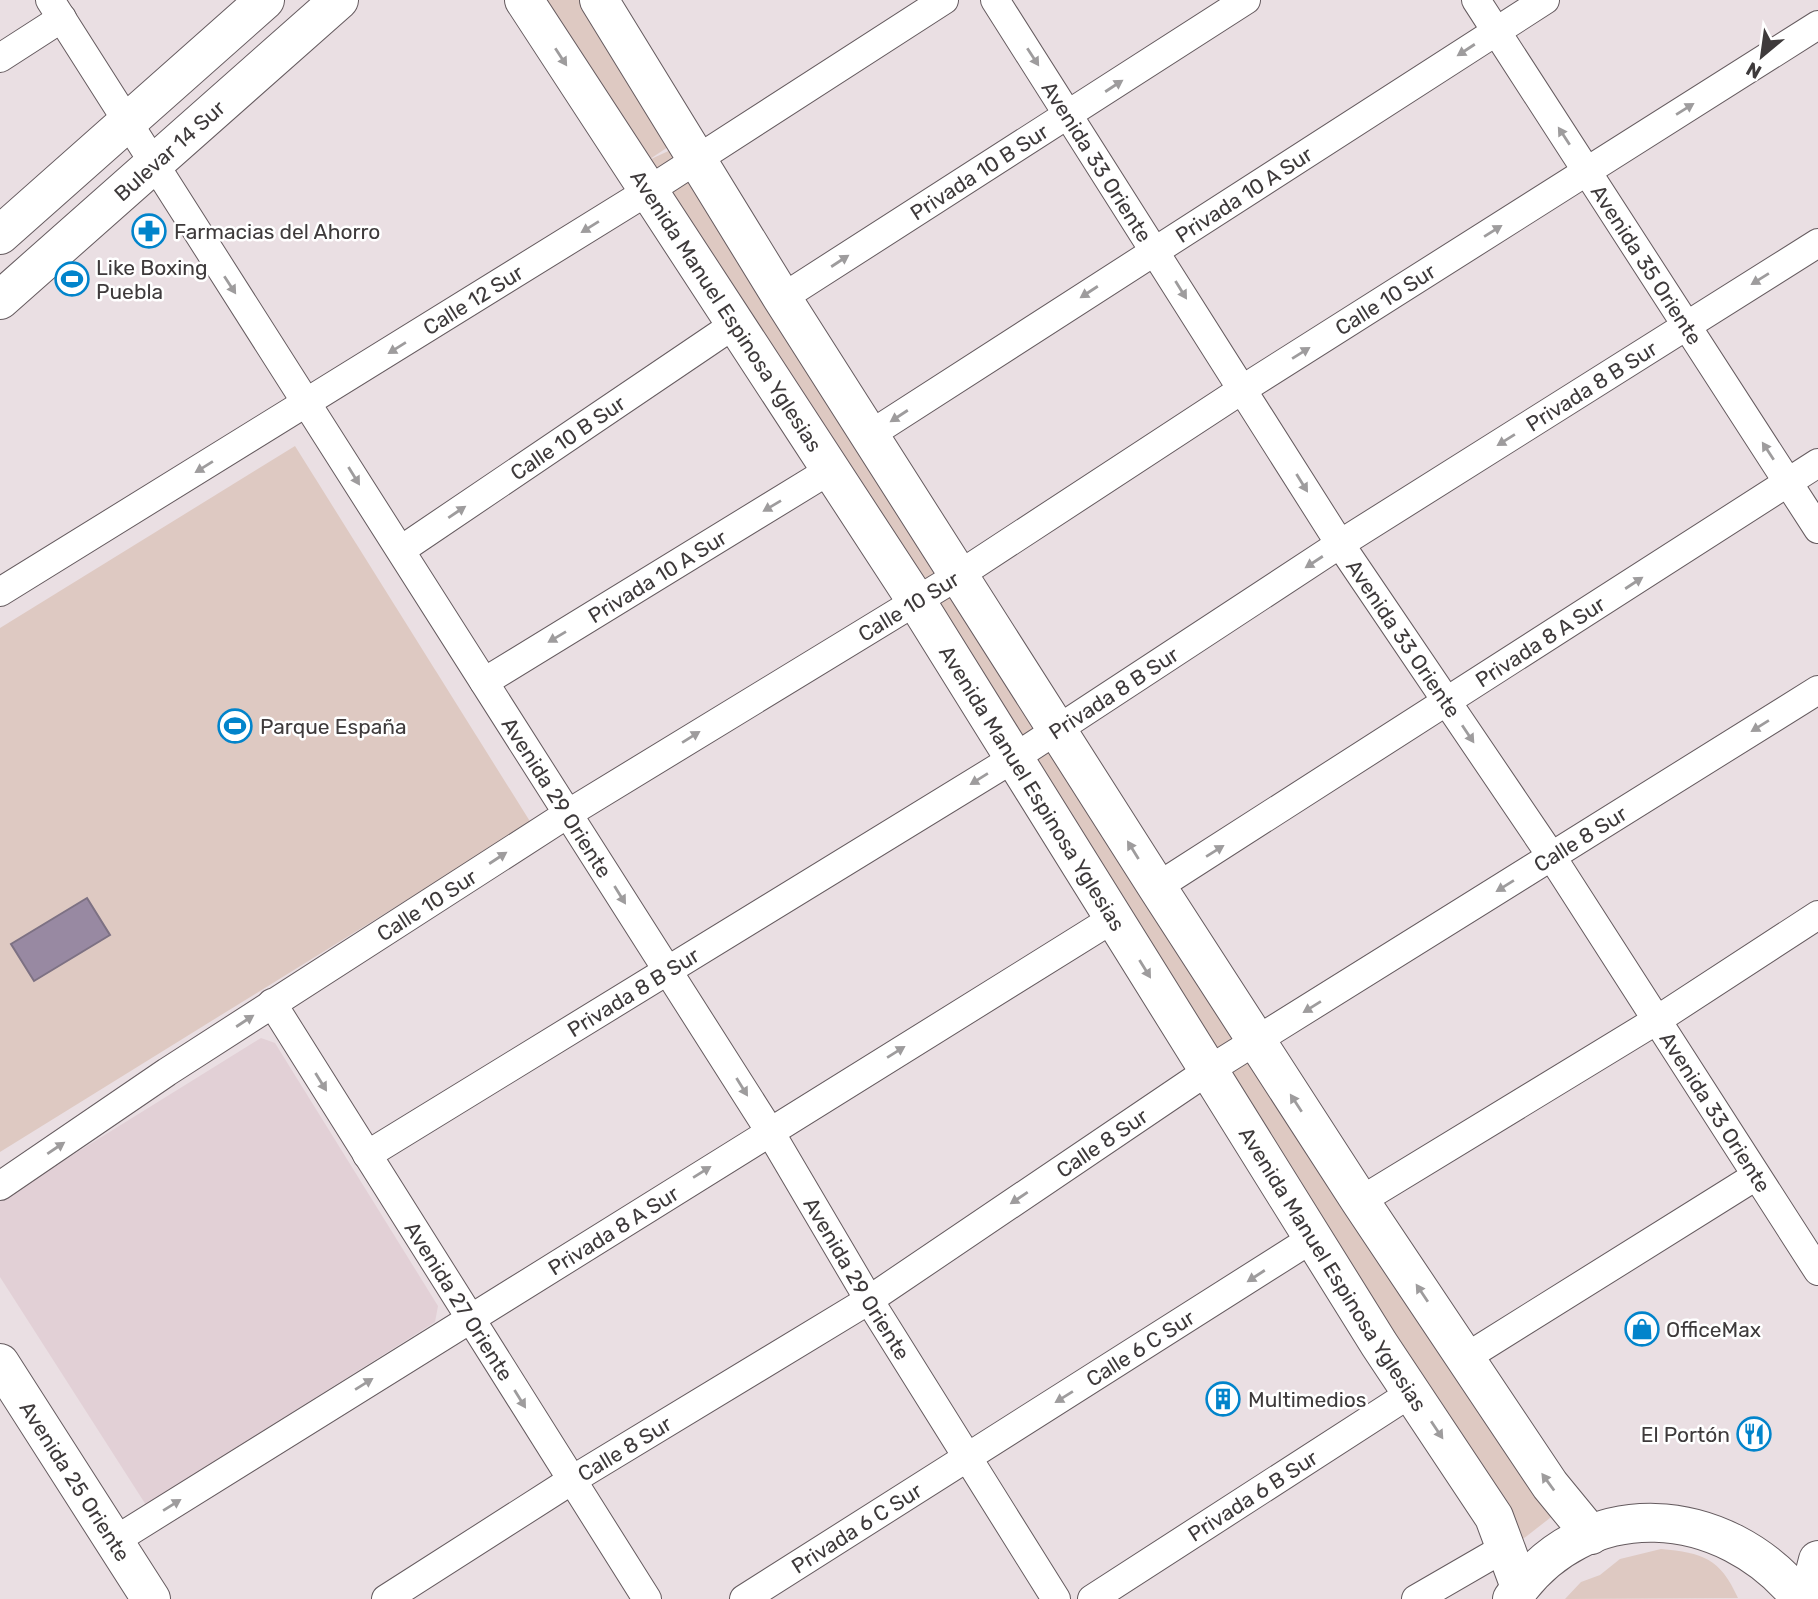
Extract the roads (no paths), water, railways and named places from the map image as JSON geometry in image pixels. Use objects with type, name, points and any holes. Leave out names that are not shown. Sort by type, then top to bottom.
[{"type":"main road","points":[[0,235],[265,0]]},
{"type":"main road","name":"Bulevar 14 Sur","points":[[0,300],[339,0]]},
{"type":"main road","name":"Avenida Manuel Espinosa Yglesias","points":[[524,0],[915,599],[1312,1238],[1494,1517],[1506,1547],[1516,1593]]},
{"type":"main road","points":[[599,0],[782,298],[1257,1042],[1550,1485],[1591,1535]]},
{"type":"main road","name":"Avenida 25 Oriente","points":[[0,1363],[151,1599]]},
{"type":"main road","points":[[1516,1593],[1552,1556],[1591,1535],[1646,1523],[1683,1525],[1720,1535],[1753,1552],[1783,1576],[1801,1599]]},
{"type":"main road","points":[[1808,1599],[1818,1560]]},
{"type":"street","name":"Calle 12 Sur","points":[[0,592],[648,191],[695,157],[944,0]]},
{"type":"street","name":"Avenida 33 Oriente","points":[[995,0],[1070,114],[1340,544],[1552,857],[1818,1271]]},
{"type":"street","name":"Privada 10 B Sur","points":[[782,298],[1246,0]]},
{"type":"street","name":"Avenida 35 Oriente","points":[[1476,0],[1818,529]]},
{"type":"street","name":"Privada 10 A Sur","points":[[871,434],[1545,0]]},
{"type":"street","name":"Avenida 29 Oriente","points":[[56,9],[126,124],[308,403],[769,1130],[869,1300],[1056,1599]]},
{"type":"street","points":[[0,58],[56,9]]},
{"type":"street","name":"Calle 10 Sur","points":[[0,1186],[272,1003],[569,813],[915,599],[959,575],[1243,389],[1818,25]]},
{"type":"street","name":"Privada 8 B Sur","points":[[366,1155],[1014,758],[1340,544],[1818,243]]},
{"type":"street","name":"Calle 10 B Sur","points":[[401,550],[735,324]]},
{"type":"street","name":"Privada 8 A Sur","points":[[1157,887],[1448,704],[1818,463]]},
{"type":"street","name":"Privada 10 A Sur","points":[[484,682],[831,470]]},
{"type":"street","name":"Calle 8 Sur","points":[[386,1599],[572,1480],[869,1300],[1209,1070],[1818,690]]},
{"type":"street","points":[[1360,1201],[1657,1020],[1818,915]]},
{"type":"street","name":"Privada 8 A Sur","points":[[114,1541],[769,1130],[1114,918]]},
{"type":"street","name":"Avenida 27 Oriente","points":[[272,1003],[647,1599]]},
{"type":"street","points":[[1465,1358],[1756,1175]]},
{"type":"street","name":"Calle 6 C Sur","points":[[968,1458],[1312,1238]]},
{"type":"street","name":"Privada 6 B Sur","points":[[1092,1599],[1411,1393]]},
{"type":"street","name":"Privada 6 C Sur","points":[[744,1599],[968,1458]]},
{"type":"street","points":[[1416,1599],[1506,1547]]},
{"type":"place","name":"Farmacias del Ahorro","points":[[149,231]]},
{"type":"place","name":"Like Boxing Puebla","points":[[72,279]]},
{"type":"place","name":"Parque España","points":[[235,726]]},
{"type":"place","name":"OfficeMax","points":[[1642,1329]]},
{"type":"place","name":"Multimedios","points":[[1223,1399]]},
{"type":"place","name":"El Portón","points":[[1754,1434]]}]
